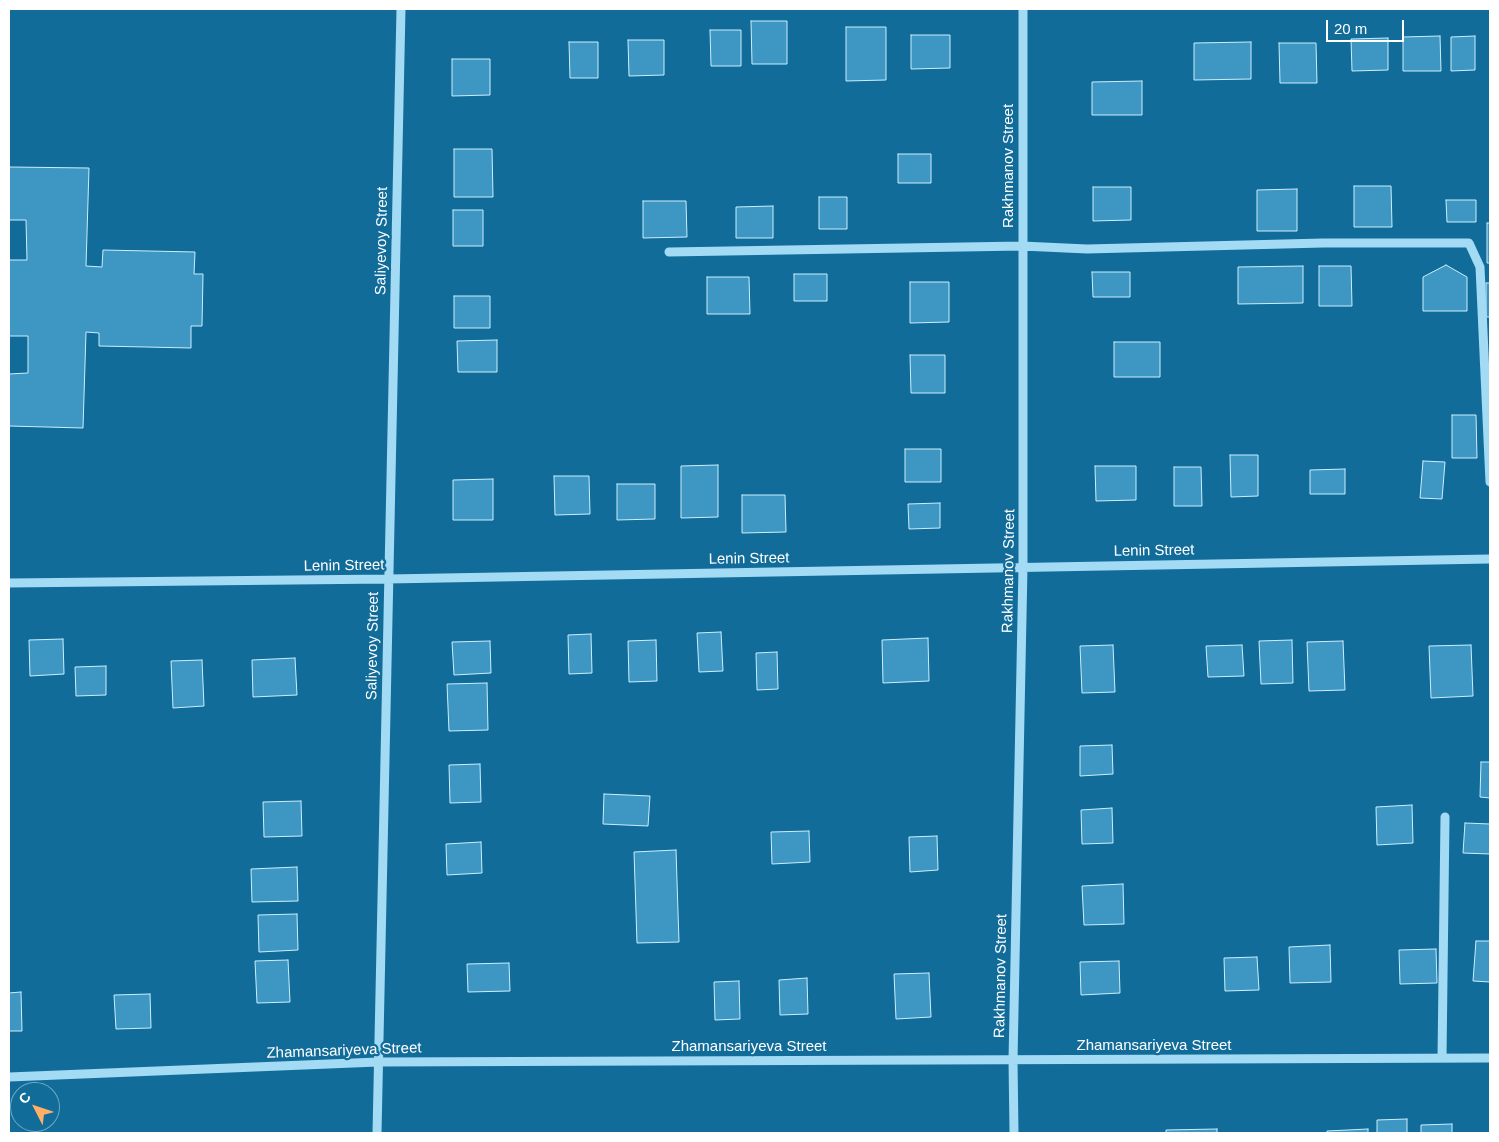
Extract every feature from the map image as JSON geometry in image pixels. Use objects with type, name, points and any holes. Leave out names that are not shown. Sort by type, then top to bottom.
[{"type":"street","name":"Saliyevoy Street","points":[[377,1133],[401,9]]},
{"type":"street","name":"Rakhmanov Street","points":[[1014,1133],[1013,1060],[1023,567],[1023,9]]},
{"type":"street","points":[[669,252],[1022,246],[1087,249],[1323,243],[1469,243],[1480,268],[1490,482]]},
{"type":"street","name":"Lenin Street","points":[[9,583],[388,579],[1490,559]]},
{"type":"street","points":[[1442,1058],[1445,817]]},
{"type":"street","name":"Zhamansariyeva Street","points":[[9,1077],[378,1062],[1490,1058]]},
{"type":"building","points":[[751,21],[787,21],[787,64],[752,64]]},
{"type":"building","points":[[846,27],[886,27],[886,80],[846,81]]},
{"type":"building","points":[[710,30],[741,30],[741,66],[711,66]]},
{"type":"building","points":[[911,35],[950,35],[950,68],[911,69]]},
{"type":"building","points":[[1440,36],[1441,71],[1403,71],[1403,37]]},
{"type":"building","points":[[1475,36],[1475,70],[1451,71],[1451,37]]},
{"type":"building","points":[[1388,38],[1388,70],[1352,71],[1351,39]]},
{"type":"building","points":[[628,40],[664,40],[664,75],[629,76]]},
{"type":"building","points":[[569,42],[598,42],[598,78],[570,78]]},
{"type":"building","points":[[1251,42],[1251,79],[1194,80],[1194,43]]},
{"type":"building","points":[[1279,43],[1316,43],[1317,83],[1280,83]]},
{"type":"building","points":[[452,59],[490,59],[490,95],[452,96]]},
{"type":"building","points":[[1142,81],[1142,115],[1092,115],[1092,82]]},
{"type":"building","points":[[454,149],[492,149],[493,197],[454,197]]},
{"type":"building","points":[[898,154],[931,154],[931,183],[898,183]]},
{"type":"building","points":[[9,167],[89,168],[86,266],[102,267],[103,250],[195,252],[194,274],[203,274],[202,326],[191,326],[191,348],[99,346],[99,333],[86,332],[83,428],[9,426],[9,374],[28,373],[28,336],[9,336],[9,260],[27,260],[26,220],[9,220]]},
{"type":"building","points":[[1354,186],[1391,186],[1392,227],[1354,227]]},
{"type":"building","points":[[1093,187],[1131,187],[1131,220],[1093,221]]},
{"type":"building","points":[[1297,189],[1297,231],[1257,231],[1257,190]]},
{"type":"building","points":[[819,197],[847,197],[847,229],[819,229]]},
{"type":"building","points":[[1446,200],[1476,200],[1476,222],[1447,222]]},
{"type":"building","points":[[643,201],[686,201],[687,237],[643,238]]},
{"type":"building","points":[[773,206],[773,238],[736,238],[736,207]]},
{"type":"building","points":[[453,210],[483,210],[483,246],[453,246]]},
{"type":"building","points":[[1487,223],[1490,223],[1490,263],[1487,263]]},
{"type":"building","points":[[1446,265],[1467,277],[1467,311],[1423,311],[1423,277]]},
{"type":"building","points":[[1303,266],[1303,303],[1238,304],[1238,267]]},
{"type":"building","points":[[1319,266],[1351,266],[1352,306],[1319,306]]},
{"type":"building","points":[[1092,272],[1130,272],[1130,297],[1093,297]]},
{"type":"building","points":[[794,274],[827,274],[827,301],[794,301]]},
{"type":"building","points":[[707,277],[749,277],[750,314],[707,314]]},
{"type":"building","points":[[910,282],[949,282],[949,322],[910,323]]},
{"type":"building","points":[[1486,283],[1490,283],[1490,317],[1486,317]]},
{"type":"building","points":[[454,296],[490,296],[490,328],[454,328]]},
{"type":"building","points":[[497,340],[497,372],[458,372],[457,341]]},
{"type":"building","points":[[1114,342],[1160,342],[1160,377],[1114,377]]},
{"type":"building","points":[[910,355],[945,355],[945,393],[911,393]]},
{"type":"building","points":[[1452,415],[1476,415],[1477,458],[1452,458]]},
{"type":"building","points":[[905,449],[941,449],[941,482],[905,482]]},
{"type":"building","points":[[1230,455],[1258,455],[1258,496],[1231,497]]},
{"type":"building","points":[[1423,461],[1445,462],[1442,499],[1420,498]]},
{"type":"building","points":[[718,465],[718,517],[681,518],[681,466]]},
{"type":"building","points":[[1095,466],[1136,466],[1136,500],[1096,501]]},
{"type":"building","points":[[1174,467],[1201,467],[1202,506],[1174,506]]},
{"type":"building","points":[[1345,469],[1345,494],[1310,494],[1310,470]]},
{"type":"building","points":[[554,476],[589,476],[590,514],[555,515]]},
{"type":"building","points":[[493,479],[493,520],[453,520],[453,480]]},
{"type":"building","points":[[617,484],[655,484],[655,519],[617,520]]},
{"type":"building","points":[[742,495],[785,495],[786,532],[742,533]]},
{"type":"building","points":[[940,503],[940,528],[909,529],[908,504]]},
{"type":"building","points":[[721,632],[723,671],[699,672],[697,633]]},
{"type":"building","points":[[591,634],[592,673],[569,674],[568,635]]},
{"type":"building","points":[[928,638],[929,681],[883,683],[882,640]]},
{"type":"building","points":[[63,639],[64,674],[30,676],[29,640]]},
{"type":"building","points":[[656,640],[657,681],[629,682],[628,641]]},
{"type":"building","points":[[1292,640],[1293,683],[1261,684],[1259,641]]},
{"type":"building","points":[[490,641],[491,673],[454,675],[452,642]]},
{"type":"building","points":[[1343,641],[1345,690],[1309,691],[1307,642]]},
{"type":"building","points":[[1113,645],[1115,692],[1082,693],[1080,646]]},
{"type":"building","points":[[1242,645],[1244,676],[1208,677],[1206,646]]},
{"type":"building","points":[[1471,645],[1473,696],[1431,698],[1429,646]]},
{"type":"building","points":[[777,652],[778,689],[757,690],[756,653]]},
{"type":"building","points":[[295,658],[297,695],[253,697],[252,660]]},
{"type":"building","points":[[202,660],[204,706],[173,708],[171,661]]},
{"type":"building","points":[[106,666],[106,695],[76,696],[75,667]]},
{"type":"building","points":[[487,683],[488,730],[449,731],[447,684]]},
{"type":"building","points":[[1112,745],[1113,774],[1080,776],[1080,746]]},
{"type":"building","points":[[1481,762],[1490,762],[1490,798],[1480,797]]},
{"type":"building","points":[[480,764],[481,802],[450,803],[449,765]]},
{"type":"building","points":[[604,794],[650,796],[648,826],[603,824]]},
{"type":"building","points":[[301,801],[302,836],[264,837],[263,802]]},
{"type":"building","points":[[1412,805],[1413,843],[1377,845],[1376,807]]},
{"type":"building","points":[[1112,808],[1113,843],[1082,844],[1081,810]]},
{"type":"building","points":[[1465,823],[1490,824],[1490,854],[1463,853]]},
{"type":"building","points":[[809,831],[810,862],[772,864],[771,832]]},
{"type":"building","points":[[937,836],[938,870],[910,872],[909,837]]},
{"type":"building","points":[[481,842],[482,873],[447,875],[446,844]]},
{"type":"building","points":[[676,850],[679,942],[637,943],[634,852]]},
{"type":"building","points":[[297,867],[298,901],[252,902],[251,869]]},
{"type":"building","points":[[1123,884],[1124,924],[1084,925],[1082,886]]},
{"type":"building","points":[[297,914],[298,950],[259,952],[258,915]]},
{"type":"building","points":[[1476,941],[1490,941],[1490,982],[1473,981]]},
{"type":"building","points":[[1330,945],[1331,982],[1290,983],[1289,947]]},
{"type":"building","points":[[1436,949],[1437,983],[1400,984],[1399,950]]},
{"type":"building","points":[[1257,957],[1259,990],[1225,991],[1224,958]]},
{"type":"building","points":[[288,960],[290,1002],[257,1003],[255,961]]},
{"type":"building","points":[[1119,961],[1120,993],[1081,995],[1080,962]]},
{"type":"building","points":[[509,963],[510,991],[468,992],[467,964]]},
{"type":"building","points":[[929,973],[931,1017],[896,1019],[894,974]]},
{"type":"building","points":[[807,978],[808,1014],[780,1015],[779,980]]},
{"type":"building","points":[[739,981],[740,1019],[715,1020],[714,982]]},
{"type":"building","points":[[21,992],[22,1031],[9,1031],[9,993]]},
{"type":"building","points":[[150,994],[151,1028],[116,1029],[114,995]]},
{"type":"building","points":[[1407,1119],[1407,1133],[1377,1133],[1377,1120]]},
{"type":"building","points":[[1452,1124],[1452,1133],[1421,1133],[1421,1125]]},
{"type":"building","points":[[1217,1129],[1217,1133],[1166,1133],[1166,1130]]},
{"type":"building","points":[[1368,1129],[1368,1133],[1327,1133],[1327,1131]]}]
